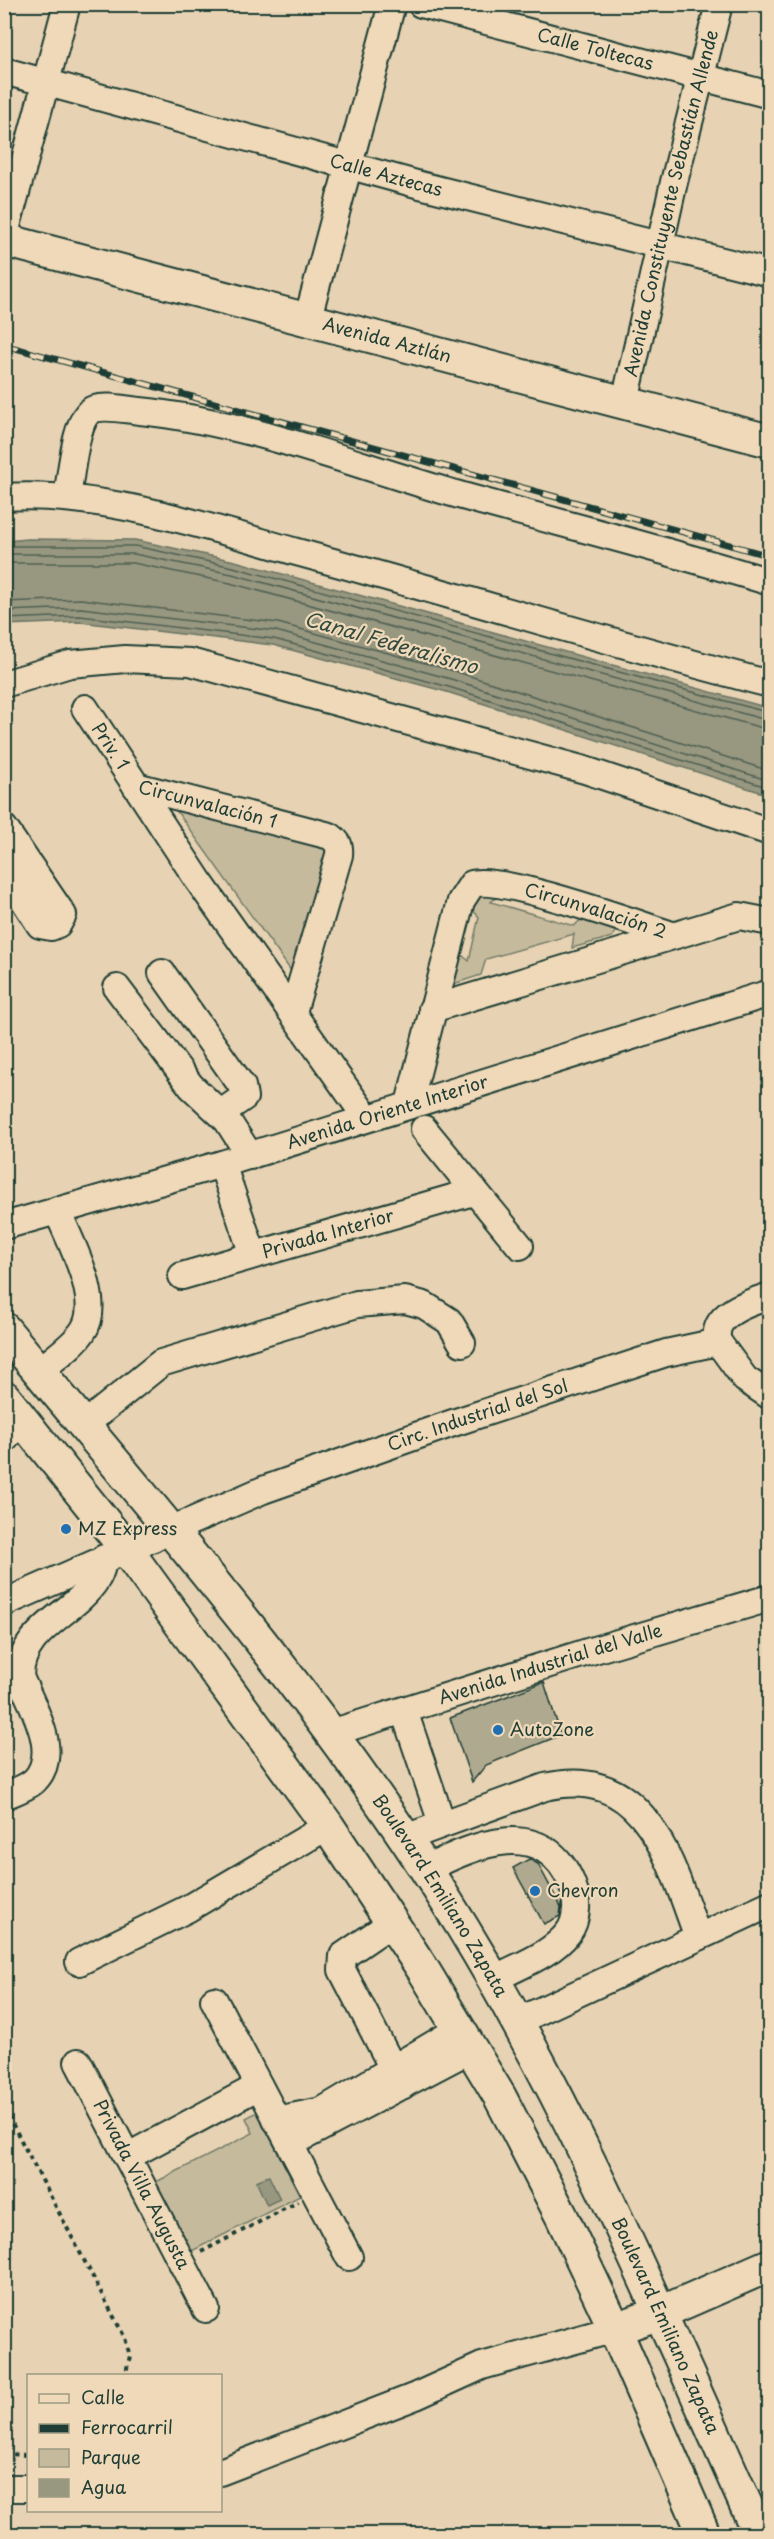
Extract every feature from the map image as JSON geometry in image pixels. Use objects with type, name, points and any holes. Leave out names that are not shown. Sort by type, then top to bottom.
[{"type":"main road","name":"Avenida Aztlán","points":[[4,239],[307,321],[362,332],[770,441]]},
{"type":"main road","name":"Boulevard Emiliano Zapata","points":[[4,1329],[172,1528],[331,1734],[426,1869],[494,1979],[601,2185],[759,2535]]},
{"type":"main road","points":[[11,1419],[328,1826],[393,1922],[500,2097],[562,2217],[615,2329],[704,2535]]},
{"type":"main road","points":[[615,2329],[660,2313],[770,2265]]},
{"type":"street","points":[[4,239],[67,4]]},
{"type":"street","points":[[307,321],[392,4]]},
{"type":"street","name":"Calle Toltecas","points":[[421,4],[770,95]]},
{"type":"street","name":"Avenida Constituyente Sebastián Allende","points":[[625,402],[660,245],[719,4]]},
{"type":"street","name":"Calle Aztecas","points":[[4,71],[349,165],[770,273]]},
{"type":"street","points":[[68,497],[80,427],[86,414],[94,409],[109,408],[165,414],[222,424],[458,494],[770,582]]},
{"type":"street","points":[[4,497],[35,495],[68,497],[248,538],[555,627],[770,684]]},
{"type":"street","points":[[4,684],[70,664],[125,659],[190,662],[585,770],[770,832]]},
{"type":"street","name":"Priv. 1","points":[[85,708],[136,786]]},
{"type":"street","name":"Circunvalación 1","points":[[136,786],[330,836],[336,840],[340,846],[339,855],[293,1012]]},
{"type":"street","name":"Circunvalación 1","points":[[136,786],[198,880],[366,1118]]},
{"type":"street","points":[[4,869],[40,925],[46,927],[58,924],[63,915],[6,834]]},
{"type":"street","name":"Circunvalación 2","points":[[409,1104],[461,901],[467,888],[478,882],[511,886],[672,935]]},
{"type":"street","points":[[672,935],[739,916],[770,922]]},
{"type":"street","name":"Circunvalación 2","points":[[432,1009],[672,935]]},
{"type":"street","points":[[162,973],[242,1086],[244,1096],[221,1113]]},
{"type":"street","points":[[117,988],[191,1086],[221,1113],[249,1156]]},
{"type":"street","name":"Avenida Oriente Interior","points":[[4,1226],[249,1156],[409,1104],[770,993]]},
{"type":"street","points":[[424,1129],[473,1192],[520,1246]]},
{"type":"street","points":[[222,1164],[253,1255]]},
{"type":"street","name":"Privada Interior","points":[[182,1276],[473,1192]]},
{"type":"street","points":[[39,1371],[84,1330],[92,1308],[86,1281],[57,1210]]},
{"type":"street","points":[[770,1296],[731,1313],[719,1326],[718,1342],[744,1379],[770,1396]]},
{"type":"street","points":[[84,1425],[161,1364],[357,1304],[405,1300],[424,1305],[449,1321],[462,1343]]},
{"type":"street","name":"Circ. Industrial del Sol","points":[[4,1603],[263,1490],[453,1423],[666,1353],[718,1342]]},
{"type":"street","points":[[4,1796],[32,1783],[44,1769],[47,1748],[20,1677],[20,1664],[28,1646],[47,1623],[75,1604],[98,1579],[115,1554]]},
{"type":"street","name":"Avenida Industrial del Valle","points":[[331,1734],[594,1650],[770,1598]]},
{"type":"street","points":[[404,1711],[442,1823]]},
{"type":"street","points":[[405,1838],[520,1794],[562,1783],[582,1784],[614,1794],[642,1814],[653,1827],[664,1847],[698,1937]]},
{"type":"street","points":[[79,1962],[187,1909],[328,1826]]},
{"type":"street","points":[[426,1869],[484,1844],[517,1841],[547,1849],[568,1874],[574,1889],[576,1906],[570,1931],[556,1946],[494,1979]]},
{"type":"street","points":[[516,2022],[770,1904]]},
{"type":"street","points":[[393,1922],[343,1956],[342,1963],[347,1982],[398,2077]]},
{"type":"street","points":[[214,2000],[349,2256]]},
{"type":"street","points":[[290,2144],[398,2077],[465,2039]]},
{"type":"street","name":"Privada Villa Augusta","points":[[78,2062],[206,2308]]},
{"type":"street","points":[[276,2120],[322,2110],[398,2077]]},
{"type":"street","points":[[127,2157],[259,2086]]},
{"type":"street","points":[[222,2471],[416,2396],[482,2366],[615,2329]]},
{"type":"street","points":[[4,2488],[27,2488]]},
{"type":"path","points":[[4,2108],[125,2338],[130,2356],[126,2374]]},
{"type":"path","points":[[181,2262],[315,2193]]},
{"type":"path","points":[[4,2454],[27,2455]]},
{"type":"green space","points":[[173,806],[326,849],[294,975]]},
{"type":"green space","points":[[473,885],[503,892],[491,902],[574,926],[586,915],[617,929],[612,937],[572,948],[574,934],[486,959],[481,975],[447,986],[457,951],[469,961],[479,917],[469,906]]},
{"type":"green space","points":[[257,2112],[300,2196],[184,2255],[142,2173],[149,2170],[156,2182],[253,2133],[246,2118]]},
{"type":"water","name":"Canal Federalismo","points":[[28,539],[135,540],[235,561],[769,708],[769,795],[447,692],[273,645],[80,622],[5,625],[5,541]]},
{"type":"water","points":[[269,2176],[280,2199],[267,2205],[256,2181]]},
{"type":"building","points":[[544,1682],[561,1735],[486,1765],[472,1782],[450,1718]]},
{"type":"building","points":[[529,1859],[538,1864],[561,1907],[560,1916],[544,1924],[513,1868]]},
{"type":"railway","points":[[4,345],[770,556]]},
{"type":"place","name":"MZ Express","points":[[66,1529]]},
{"type":"place","name":"AutoZone","points":[[498,1730]]},
{"type":"place","name":"Chevron","points":[[535,1891]]}]
